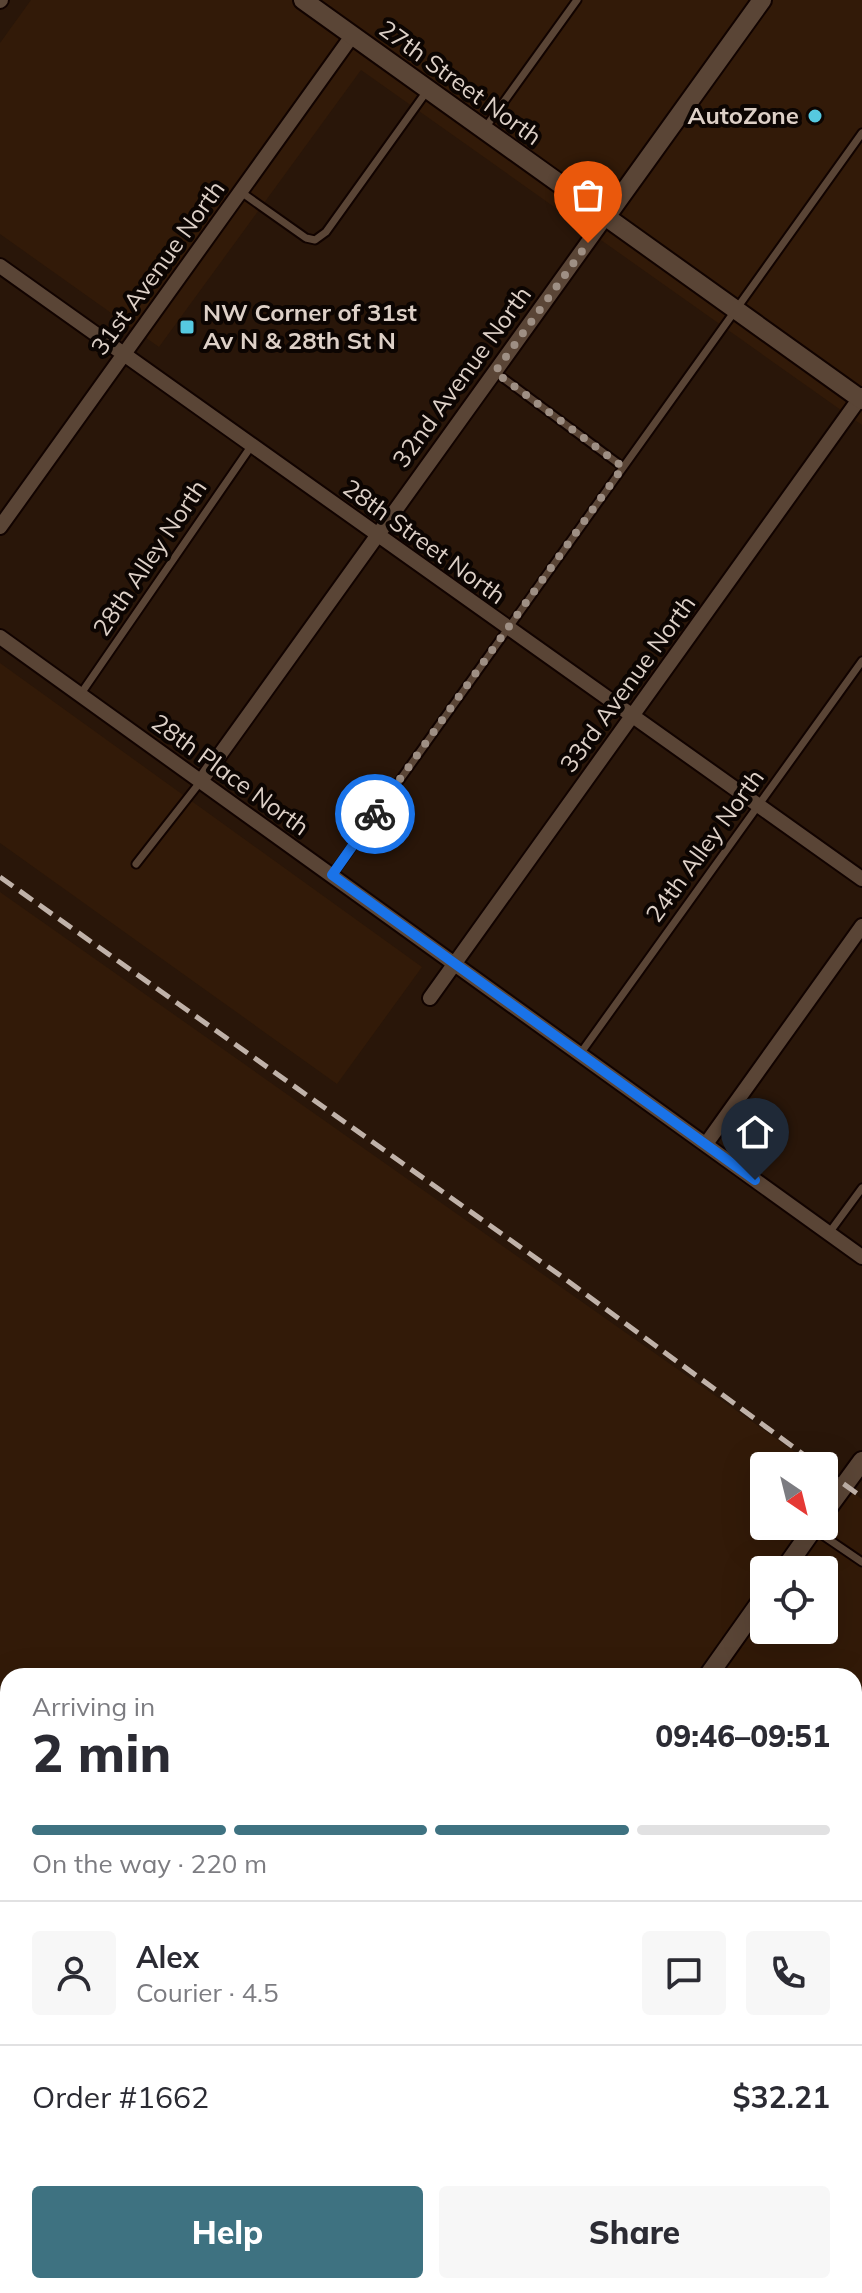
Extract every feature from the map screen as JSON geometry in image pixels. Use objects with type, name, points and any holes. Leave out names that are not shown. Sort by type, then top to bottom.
[{"type":"street","name":"27th Street North","points":[[303,0],[861,398]]},
{"type":"street","name":"32nd Avenue North","points":[[201,781],[762,0]]},
{"type":"street","name":"31st Avenue North","points":[[0,527],[352,36]]},
{"type":"street","name":"28th Street North","points":[[0,266],[862,879]]},
{"type":"street","name":"33rd Avenue North","points":[[430,998],[861,398]]},
{"type":"street","name":"28th Place North","points":[[0,637],[862,1257]]},
{"type":"street","points":[[706,1144],[862,926]]},
{"type":"street","points":[[838,1494],[862,1461]]},
{"type":"street","points":[[714,1668],[750,1617]]},
{"type":"lane","points":[[484,130],[577,0]]},
{"type":"lane","points":[[241,192],[306,238],[315,240],[326,232],[428,89]]},
{"type":"lane","points":[[332,875],[862,133]]},
{"type":"lane","points":[[495,372],[623,467]]},
{"type":"lane","name":"28th Alley North","points":[[80,695],[252,445]]},
{"type":"lane","name":"24th Alley North","points":[[580,1054],[862,661]]},
{"type":"lane","points":[[136,864],[201,781]]},
{"type":"lane","points":[[829,1233],[862,1188]]},
{"type":"lane","points":[[837,1540],[862,1562]]},
{"type":"shaded area","points":[[31,0],[862,0],[862,425],[361,70],[159,347],[0,234],[0,43]]},
{"type":"shaded area","points":[[0,663],[422,967],[337,1084],[0,843]]},
{"type":"shaded area","points":[[0,892],[795,1452],[750,1452],[750,1540],[838,1540],[838,1482],[862,1499],[862,1668],[0,1668]]},
{"type":"railway","points":[[0,877],[561,1276],[800,1452]]},
{"type":"railway","points":[[838,1480],[862,1497]]},
{"type":"way so far","points":[[375,814],[623,467],[495,372],[588,243]]},
{"type":"place","name":"AutoZone","points":[[815,116]]},
{"type":"place","name":"NW Corner of 31st Av N & 28th St N","points":[[187,327]]},
{"type":"route","points":[[375,814],[332,875],[755,1180]]}]
